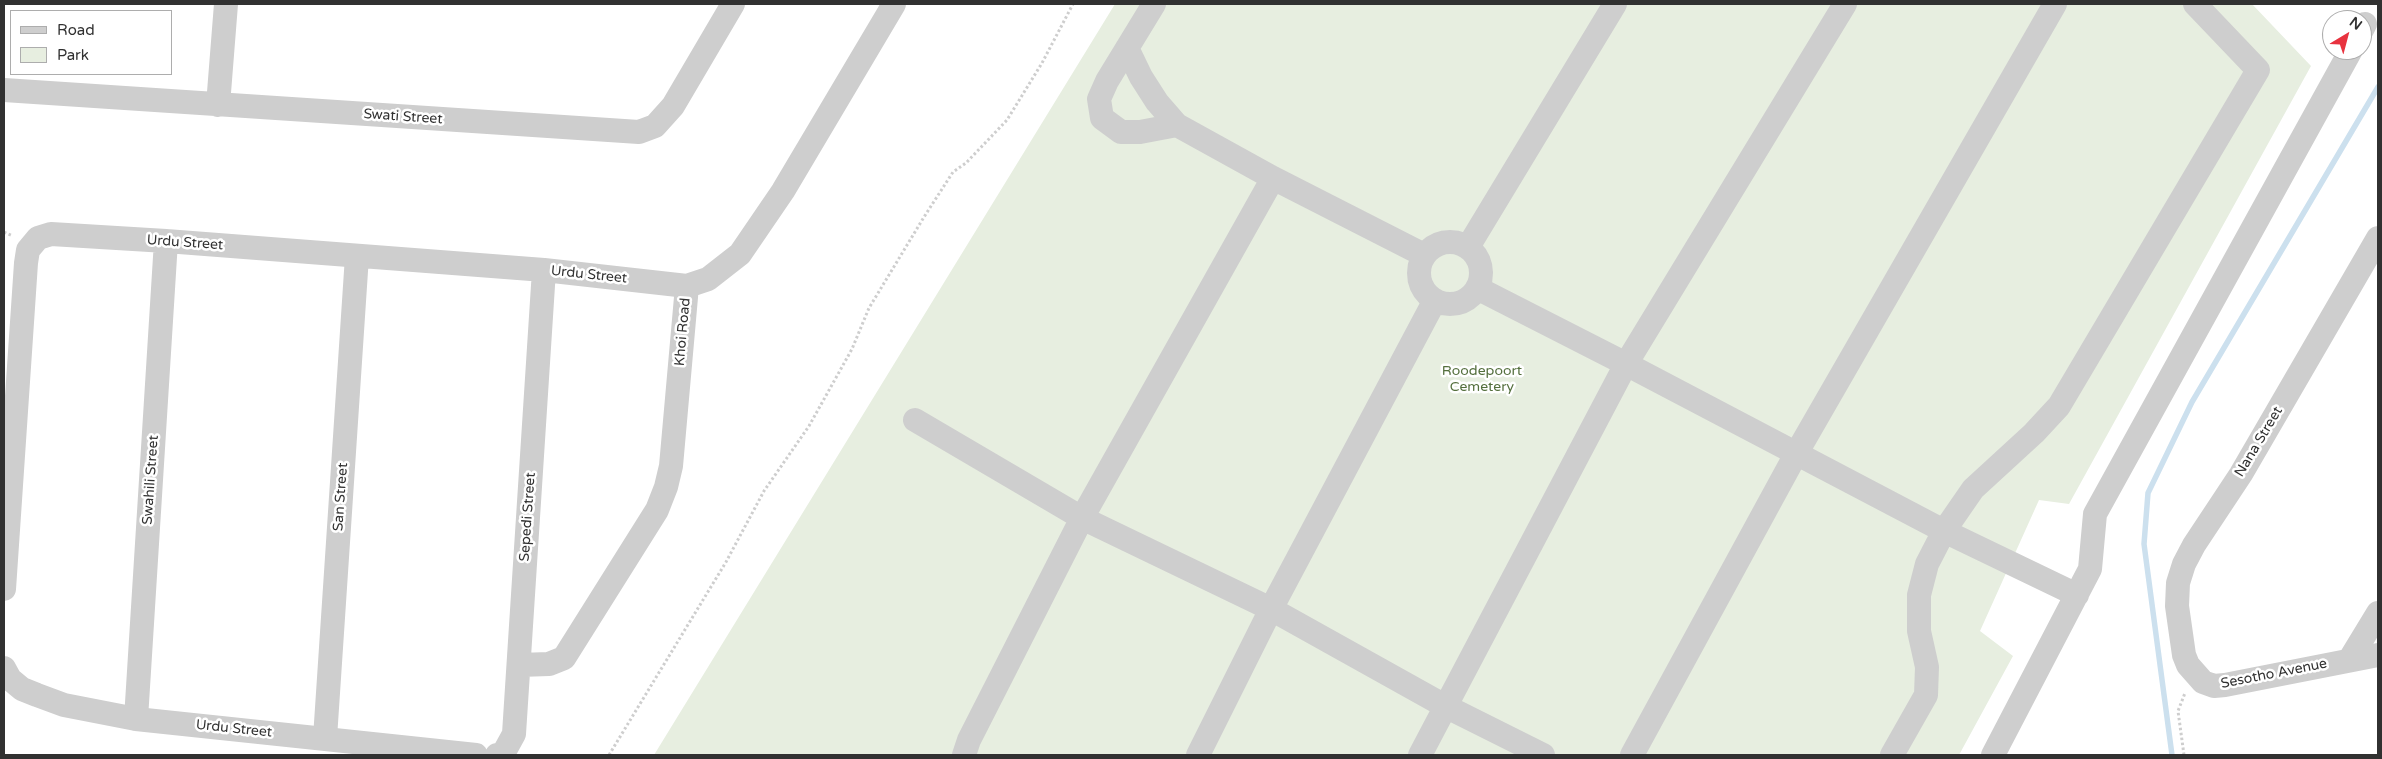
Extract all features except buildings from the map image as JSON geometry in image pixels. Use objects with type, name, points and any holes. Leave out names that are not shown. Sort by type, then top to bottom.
[{"type":"street","points":[[218,105],[226,4]]},
{"type":"street","name":"Swati Street","points":[[4,90],[639,132],[655,126],[673,106],[733,4]]},
{"type":"street","name":"Khoi Road","points":[[519,665],[550,664],[564,658],[657,510],[666,487],[670,466],[687,286],[708,279],[740,254],[783,191],[894,4]]},
{"type":"street","points":[[1154,4],[1107,81],[1099,99],[1102,118],[1121,132],[1140,132],[1177,125]]},
{"type":"street","points":[[1468,247],[1614,4]]},
{"type":"street","points":[[1420,755],[1626,364],[1845,4]]},
{"type":"street","points":[[1632,755],[1796,454],[2055,4]]},
{"type":"street","points":[[1892,755],[1926,695],[1927,667],[1919,631],[1919,595],[1927,564],[1944,531],[1973,489],[2034,433],[2059,406],[2258,70],[2195,4]]},
{"type":"street","points":[[1127,48],[1149,89],[1177,125],[1273,178],[1424,255]]},
{"type":"street","points":[[1993,755],[2090,569],[2095,514],[2345,60]]},
{"type":"street","points":[[964,755],[969,740],[1082,518],[1273,178]]},
{"type":"street","name":"Urdu Street","points":[[4,589],[9,432],[26,263],[28,250],[38,238],[51,234],[166,241],[544,270],[687,286]]},
{"type":"street","name":"Nana Street","points":[[2189,665],[2177,606],[2178,583],[2184,564],[2241,474],[2378,238]]},
{"type":"street","name":"Swahili Street","points":[[136,719],[166,241]]},
{"type":"street","points":[[1449,242],[1468,247],[1479,262],[1481,271],[1477,288],[1463,301],[1453,304],[1435,300],[1427,294],[1421,285],[1419,270],[1424,255],[1430,248],[1439,243],[1449,242]]},
{"type":"street","name":"San Street","points":[[325,738],[357,256]]},
{"type":"street","name":"Sepedi Street","points":[[497,755],[503,754],[514,734],[544,270]]},
{"type":"street","points":[[1477,288],[1944,531],[2077,595]]},
{"type":"street","points":[[1198,755],[1271,609],[1435,300]]},
{"type":"street","points":[[915,420],[1082,518],[1271,609],[1445,706],[1543,755]]},
{"type":"street","points":[[2350,659],[2378,612]]},
{"type":"street","name":"Sesotho Avenue","points":[[2189,665],[2203,682],[2214,686],[2225,686],[2350,659],[2378,655]]},
{"type":"street","name":"Urdu Street","points":[[4,668],[10,679],[22,689],[36,695],[64,705],[136,719],[476,755]]},
{"type":"path","points":[[609,755],[726,562],[764,491],[809,426],[852,349],[869,308],[924,217],[953,172],[966,163],[1007,120],[1042,63],[1072,4]]},
{"type":"path","points":[[2184,755],[2178,711],[2189,665]]},
{"type":"green space","name":"Roodepoort Cemetery","points":[[1115,4],[2252,4],[2311,66],[2069,504],[2039,500],[1980,631],[2013,656],[1959,755],[654,755]]},
{"type":"waterway","points":[[2172,755],[2144,544],[2148,493],[2192,402],[2378,87]]}]
